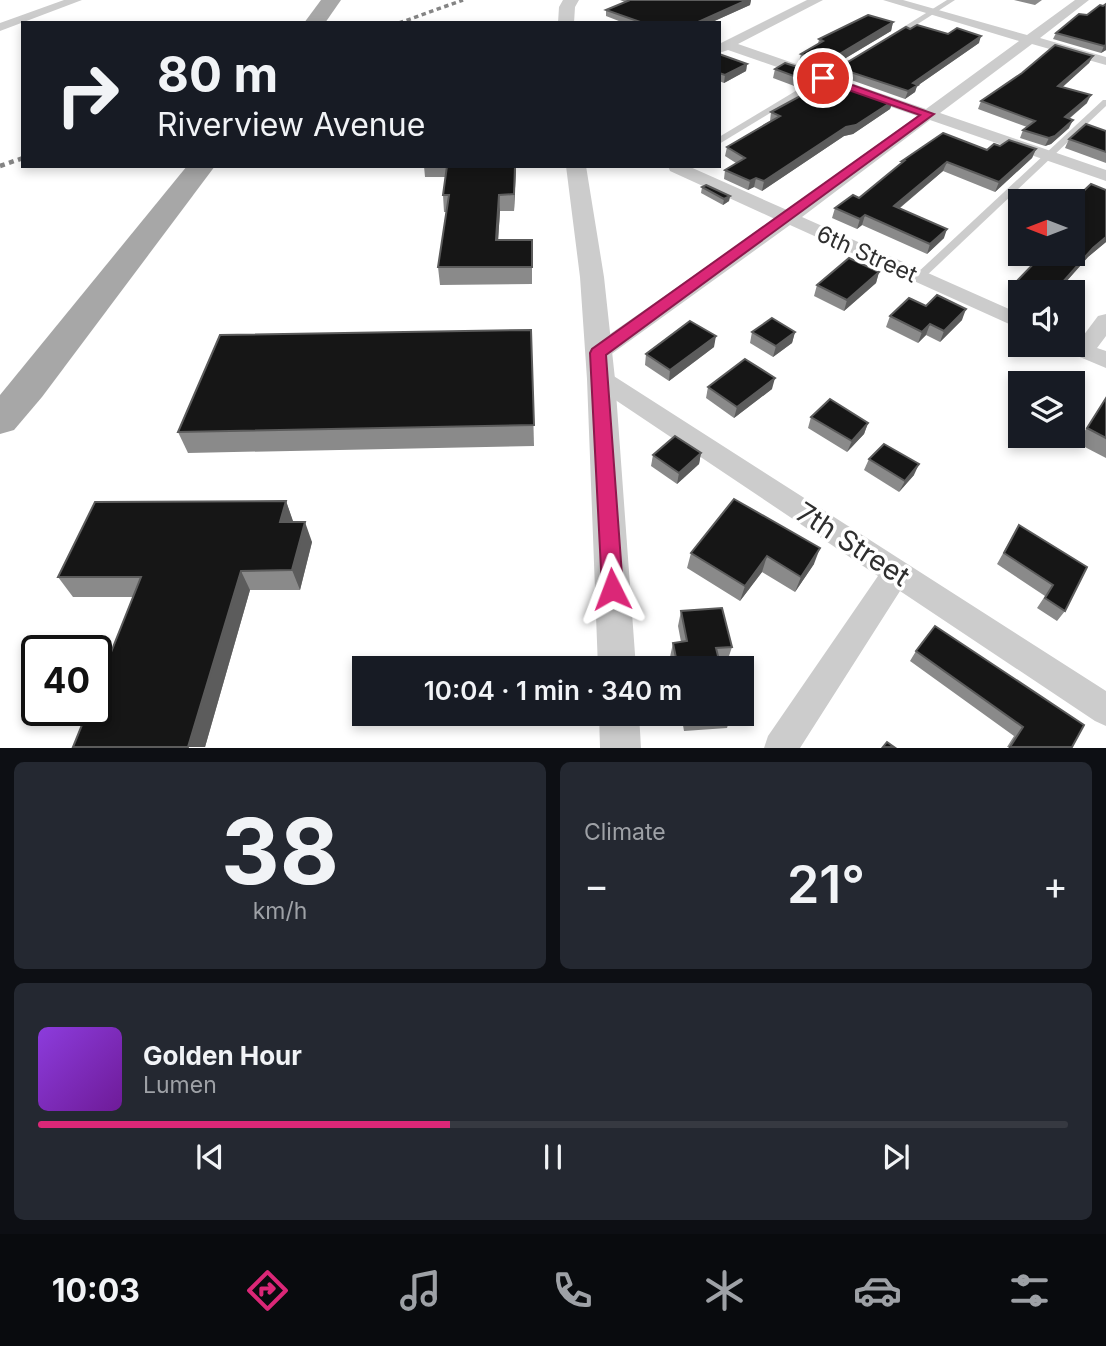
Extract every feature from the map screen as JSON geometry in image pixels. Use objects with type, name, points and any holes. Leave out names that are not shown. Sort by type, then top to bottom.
[{"type":"main road","points":[[315,21],[331,0]]},
{"type":"main road","points":[[0,420],[29,388],[200,168]]},
{"type":"street","points":[[0,27],[76,0]]},
{"type":"street","points":[[566,21],[566,7],[571,0]]},
{"type":"street","points":[[723,47],[817,0]]},
{"type":"street","points":[[889,0],[1106,61]]},
{"type":"street","points":[[599,366],[788,218],[1083,0]]},
{"type":"street","points":[[723,47],[823,78],[1106,176]]},
{"type":"street","points":[[576,168],[592,278],[616,656]]},
{"type":"street","name":"6th Street","points":[[679,168],[1008,317]]},
{"type":"street","points":[[1085,341],[1106,321]]},
{"type":"street","points":[[1085,351],[1106,360]]},
{"type":"street","name":"7th Street","points":[[599,366],[896,572],[1106,710]]},
{"type":"street","points":[[780,747],[896,572]]},
{"type":"street","points":[[620,726],[621,747]]},
{"type":"lane","points":[[889,38],[952,0]]},
{"type":"lane","points":[[721,140],[856,58]]},
{"type":"lane","points":[[919,277],[1106,102]]},
{"type":"building","points":[[630,0],[747,0],[700,21],[637,21],[606,10]]},
{"type":"building","points":[[1106,4],[1106,45],[1056,33],[1079,14],[1087,15],[1100,5]]},
{"type":"building","points":[[868,15],[893,22],[826,62],[801,54],[823,41],[819,39]]},
{"type":"building","points":[[917,25],[948,34],[957,28],[981,36],[913,83],[918,85],[908,91],[838,68],[906,27],[910,29]]},
{"type":"building","points":[[1055,45],[1093,56],[1058,86],[1091,95],[1065,117],[1073,120],[1049,138],[1023,130],[1035,121],[981,101],[1022,73]]},
{"type":"building","points":[[721,55],[747,64],[725,75],[721,74]]},
{"type":"building","points":[[785,63],[810,71],[799,78],[775,69]]},
{"type":"building","points":[[823,77],[893,101],[856,125],[846,127],[764,181],[756,178],[750,181],[725,170],[745,158],[727,147],[780,116],[771,112],[815,88],[808,86]]},
{"type":"building","points":[[1086,124],[1106,131],[1106,152],[1069,139]]},
{"type":"building","points":[[943,133],[987,150],[994,144],[1000,146],[1009,140],[1036,149],[999,182],[947,162],[894,206],[947,229],[930,244],[865,215],[860,219],[835,208],[853,195],[859,198],[902,161]]},
{"type":"building","points":[[447,168],[515,168],[514,194],[499,195],[496,240],[532,240],[532,267],[438,267],[449,195],[443,195]]},
{"type":"building","points":[[1091,184],[1106,190],[1106,237],[1085,257],[1085,190]]},
{"type":"building","points":[[706,185],[730,196],[724,199],[702,187]]},
{"type":"building","points":[[849,258],[879,272],[847,300],[817,285]]},
{"type":"building","points":[[1031,266],[1077,266],[1065,280],[1018,280]]},
{"type":"building","points":[[937,295],[966,309],[944,331],[930,324],[922,332],[890,316],[909,298],[926,306]]},
{"type":"building","points":[[772,318],[795,332],[776,346],[752,332]]},
{"type":"building","points":[[690,321],[716,336],[670,370],[646,354]]},
{"type":"building","points":[[531,330],[534,425],[178,432],[220,335]]},
{"type":"building","points":[[745,359],[775,378],[737,407],[708,387]]},
{"type":"building","points":[[1106,398],[1106,438],[1087,428]]},
{"type":"building","points":[[830,399],[868,423],[852,441],[811,417]]},
{"type":"building","points":[[675,436],[701,453],[679,473],[653,455]]},
{"type":"building","points":[[884,444],[919,464],[905,481],[869,459]]},
{"type":"building","points":[[734,499],[820,548],[801,577],[767,556],[745,586],[691,553]]},
{"type":"building","points":[[286,501],[280,522],[305,522],[292,570],[241,571],[188,747],[73,747],[82,726],[112,726],[112,650],[141,577],[58,577],[95,502]]},
{"type":"building","points":[[1019,525],[1087,567],[1065,611],[1045,598],[1053,585],[1004,553]]},
{"type":"building","points":[[722,608],[732,647],[716,648],[718,656],[676,656],[673,643],[687,641],[681,611]]},
{"type":"building","points":[[935,626],[1084,725],[1072,747],[1010,747],[1023,727],[916,651]]},
{"type":"railway","points":[[405,21],[463,0]]},
{"type":"railway","points":[[0,166],[21,159]]},
{"type":"route","points":[[612,589],[598,353],[929,114],[823,78]]}]
